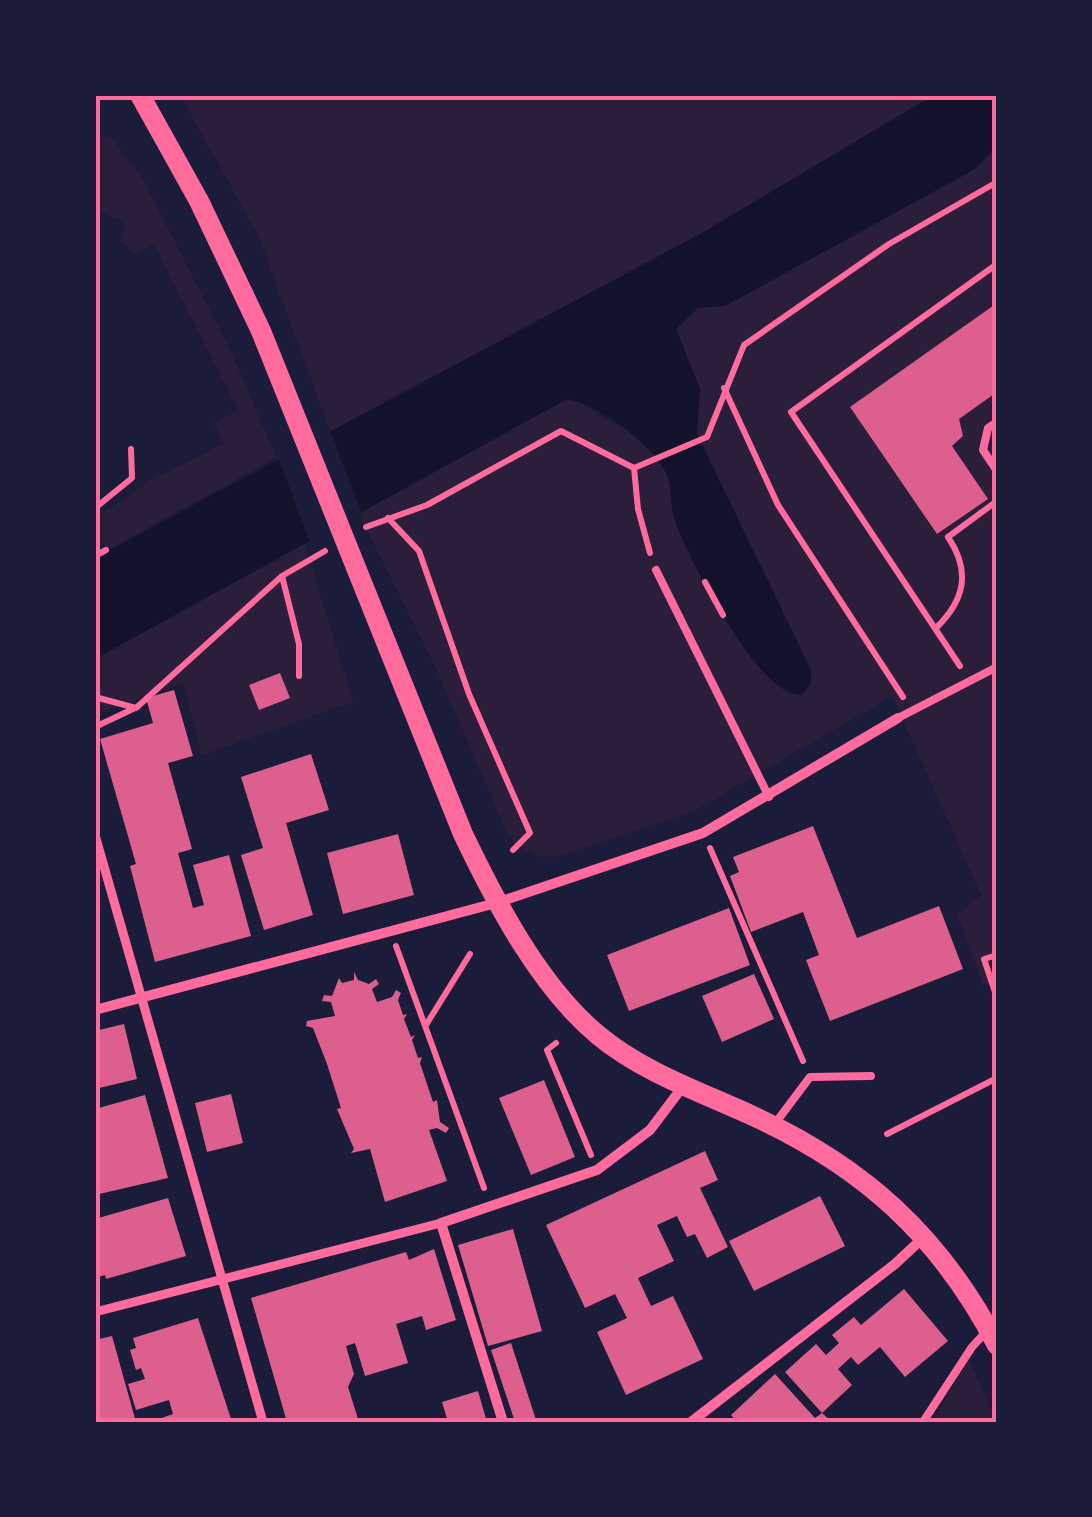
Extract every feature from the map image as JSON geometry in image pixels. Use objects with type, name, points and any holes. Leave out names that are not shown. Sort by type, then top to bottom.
[{"type":"main road","points":[[140,95],[199,201],[302,430],[455,816],[496,903],[529,952],[597,1034],[855,1173],[926,1234],[994,1330]]},
{"type":"street","points":[[95,1010],[496,903],[703,833],[898,718]]},
{"type":"street","points":[[95,835],[263,1422]]},
{"type":"street","points":[[95,1312],[442,1223],[597,1170],[650,1130],[684,1084]]},
{"type":"street","points":[[442,1223],[503,1422]]},
{"type":"street","points":[[692,1422],[895,1264],[926,1234]]},
{"type":"lane","points":[[997,422],[988,428],[983,450],[997,470]]},
{"type":"lane","points":[[656,570],[769,797]]},
{"type":"lane","points":[[898,718],[997,667]]},
{"type":"lane","points":[[774,1126],[810,1077],[871,1076]]},
{"type":"lane","points":[[924,1422],[994,1330]]},
{"type":"path","points":[[95,727],[136,708],[282,576],[388,518],[427,505],[561,432],[634,468],[707,436],[723,388],[744,345],[889,244],[997,182]]},
{"type":"path","points":[[971,681],[791,412],[997,264]]},
{"type":"path","points":[[723,388],[778,505],[912,710]]},
{"type":"path","points":[[95,508],[132,478],[131,448]]},
{"type":"path","points":[[634,468],[638,509],[656,570]]},
{"type":"path","points":[[936,628],[951,614],[964,574],[962,557],[948,537],[997,501]]},
{"type":"path","points":[[388,518],[419,550],[469,694],[530,833],[513,850]]},
{"type":"path","points":[[95,556],[106,550]]},
{"type":"path","points":[[282,576],[298,644],[299,676]]},
{"type":"path","points":[[705,582],[723,615]]},
{"type":"path","points":[[95,697],[136,708]]},
{"type":"path","points":[[703,833],[810,1077]]},
{"type":"path","points":[[391,931],[491,1208]]},
{"type":"path","points":[[425,1026],[470,954]]},
{"type":"path","points":[[997,954],[984,959],[997,998]]},
{"type":"path","points":[[556,1043],[547,1050],[597,1170]]},
{"type":"path","points":[[888,1134],[997,1078]]},
{"type":"shaded area","points":[[180,95],[934,95],[702,233],[330,431],[259,237]]},
{"type":"shaded area","points":[[934,95],[997,95],[997,146],[975,169],[725,306],[697,308],[676,329],[700,389],[697,434],[811,670],[811,683],[802,695],[785,690],[767,675],[728,624],[683,539],[673,514],[667,475],[656,458],[607,416],[567,399],[95,659],[95,558],[702,233]]},
{"type":"shaded area","points":[[95,134],[113,140],[142,178],[229,347],[276,457],[108,550],[95,536],[95,518],[153,479],[224,444],[214,423],[238,410],[154,244],[134,254],[120,241],[126,222],[95,210]]},
{"type":"shaded area","points":[[997,146],[997,977],[983,985],[957,914],[982,896],[892,696],[694,811],[560,856],[544,857],[525,850],[508,835],[434,664],[358,513],[567,399],[619,424],[655,413],[700,389],[676,329],[692,314],[708,306],[725,306],[975,169]]},
{"type":"shaded area","points":[[305,544],[353,702],[202,755],[183,684],[95,714],[95,659]]},
{"type":"shaded area","points":[[969,1360],[997,1422],[932,1422]]},
{"type":"pier","points":[[328,426],[363,516],[311,546],[276,451]]},
{"type":"building","points":[[997,303],[997,392],[959,419],[963,436],[952,446],[988,499],[937,534],[850,407]]},
{"type":"building","points":[[280,673],[290,698],[259,710],[249,685]]},
{"type":"building","points":[[174,690],[193,756],[168,763],[192,849],[178,853],[193,908],[204,905],[193,865],[229,855],[251,936],[155,962],[130,866],[136,864],[100,739],[153,723],[146,698]]},
{"type":"building","points":[[311,754],[329,810],[286,823],[313,915],[264,930],[241,855],[263,848],[241,777]]},
{"type":"building","points":[[813,826],[857,938],[939,906],[963,969],[830,1021],[806,960],[819,955],[803,912],[751,932],[730,876],[739,872],[733,857]]},
{"type":"building","points":[[398,834],[414,895],[343,914],[327,853]]},
{"type":"building","points":[[729,908],[750,965],[629,1011],[607,955]]},
{"type":"building","points":[[354,972],[358,980],[369,984],[376,979],[379,984],[372,989],[377,1002],[392,997],[396,990],[401,993],[398,1000],[403,1015],[407,1014],[404,1019],[411,1037],[415,1035],[412,1040],[418,1058],[422,1057],[420,1063],[433,1102],[437,1100],[440,1122],[449,1128],[446,1133],[437,1128],[429,1130],[447,1181],[385,1202],[370,1149],[351,1153],[354,1149],[337,1109],[341,1108],[327,1064],[313,1028],[306,1026],[307,1021],[335,1016],[331,1002],[322,1001],[324,995],[332,996],[339,978],[342,983],[354,980]]},
{"type":"building","points":[[754,974],[774,1019],[722,1042],[702,996]]},
{"type":"building","points":[[124,1024],[137,1079],[95,1089],[95,1031]]},
{"type":"building","points":[[544,1080],[575,1157],[531,1175],[499,1098]]},
{"type":"building","points":[[231,1094],[243,1143],[207,1152],[195,1103]]},
{"type":"building","points":[[145,1095],[168,1178],[95,1195],[95,1109]]},
{"type":"building","points":[[705,1151],[718,1180],[700,1188],[728,1247],[707,1258],[695,1234],[687,1237],[677,1216],[657,1225],[674,1261],[638,1278],[651,1306],[673,1296],[703,1359],[626,1395],[597,1332],[627,1318],[615,1294],[585,1308],[546,1225]]},
{"type":"building","points":[[820,1196],[845,1246],[754,1291],[729,1241]]},
{"type":"building","points":[[168,1198],[186,1256],[106,1279],[105,1275],[95,1278],[95,1219]]},
{"type":"building","points":[[513,1229],[542,1331],[488,1346],[458,1245]]},
{"type":"building","points":[[434,1249],[456,1320],[426,1330],[422,1316],[396,1324],[408,1363],[365,1376],[355,1343],[346,1346],[354,1374],[348,1387],[359,1422],[287,1422],[251,1298],[406,1252],[409,1260]]},
{"type":"building","points":[[904,1289],[948,1341],[905,1377],[880,1347],[858,1365],[851,1357],[838,1369],[852,1385],[822,1413],[785,1372],[816,1344],[826,1355],[839,1343],[832,1335],[854,1317],[861,1325]]},
{"type":"building","points":[[198,1318],[232,1422],[150,1422],[173,1414],[169,1400],[136,1410],[128,1384],[145,1379],[141,1368],[136,1370],[130,1350],[136,1348],[133,1338]]},
{"type":"building","points":[[112,1336],[136,1422],[95,1422],[95,1340]]},
{"type":"building","points":[[511,1343],[536,1420],[529,1422],[515,1422],[491,1350]]},
{"type":"building","points":[[775,1374],[815,1418],[822,1413],[832,1422],[737,1422],[731,1415]]},
{"type":"building","points":[[478,1391],[487,1422],[448,1422],[442,1402]]}]
